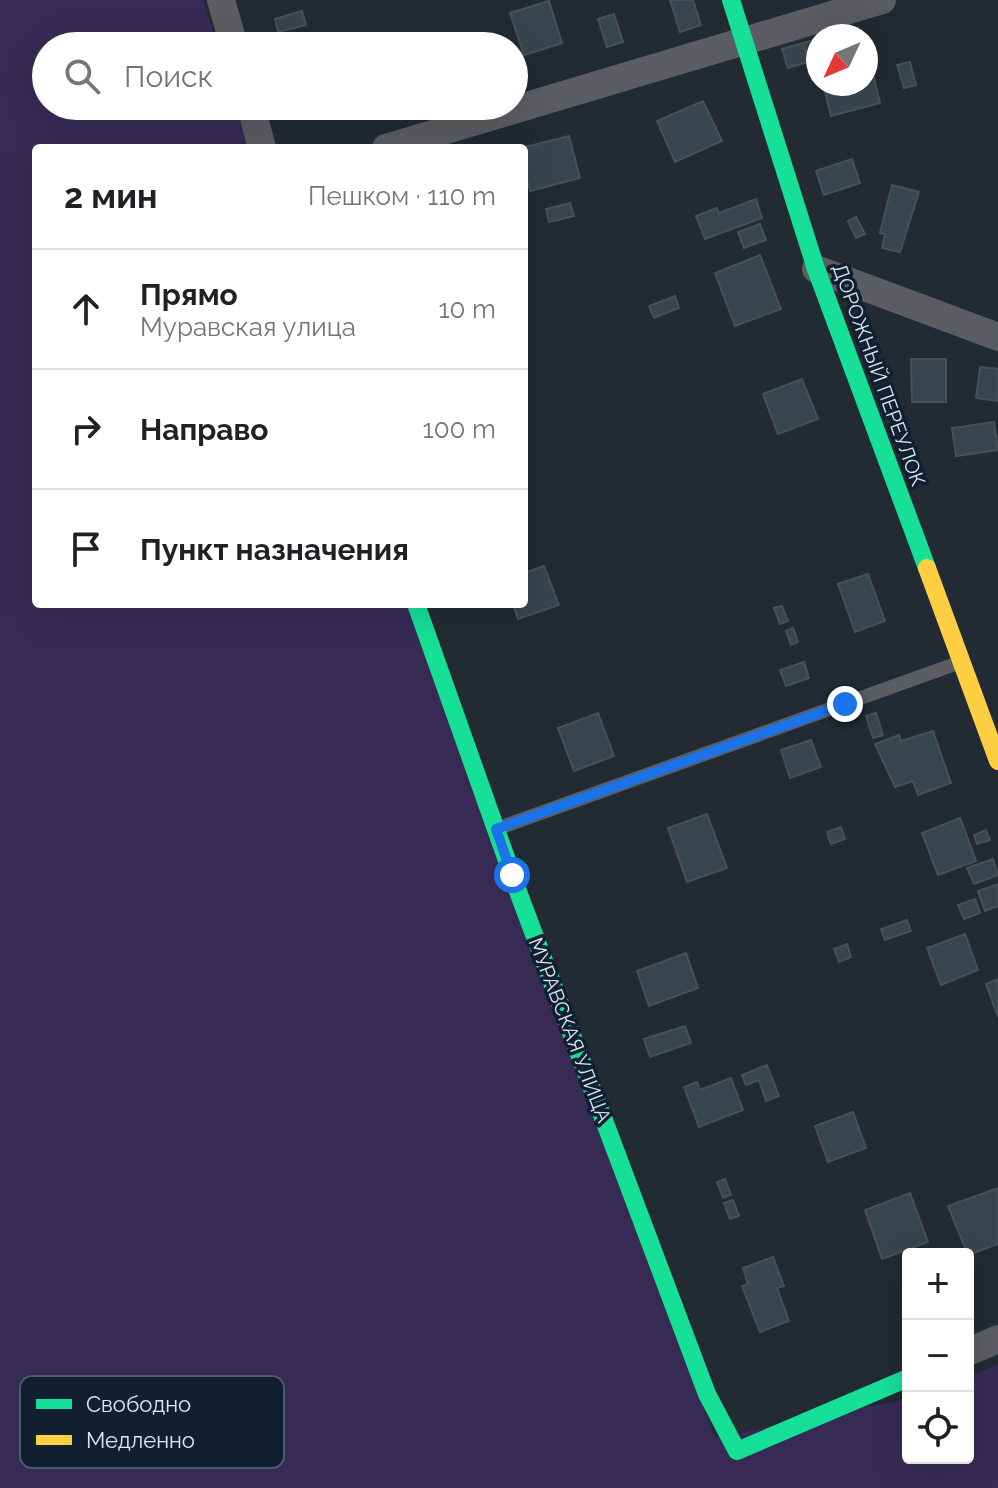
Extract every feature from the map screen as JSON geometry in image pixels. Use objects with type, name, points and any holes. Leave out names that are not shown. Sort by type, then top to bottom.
[{"type":"street","points":[[221,0],[230,32]]},
{"type":"street","name":"ДОРОЖНЫЙ ПЕРЕУЛОК","points":[[731,0],[816,269],[998,761]]},
{"type":"street","points":[[528,106],[882,0]]},
{"type":"street","points":[[255,120],[261,144]]},
{"type":"street","points":[[400,144],[481,120]]},
{"type":"street","points":[[816,269],[998,337]]},
{"type":"street","name":"МУРАВСКАЯ УЛИЦА","points":[[417,608],[496,829],[707,1394],[737,1451],[902,1381]]},
{"type":"street","points":[[974,1349],[998,1339]]},
{"type":"lane","points":[[496,829],[961,662]]},
{"type":"shaded area","points":[[0,0],[203,0],[213,32],[32,32],[32,120],[244,120],[252,144],[32,144],[32,608],[411,608],[715,1438],[902,1400],[902,1464],[974,1464],[974,1374],[998,1365],[998,1488],[0,1488]]},
{"type":"building","points":[[670,0],[693,0],[701,25],[680,32]]},
{"type":"building","points":[[549,1],[562,43],[528,54],[528,32],[516,32],[510,13]]},
{"type":"building","points":[[302,11],[306,25],[278,32],[275,19]]},
{"type":"building","points":[[614,14],[623,42],[607,47],[598,19]]},
{"type":"building","points":[[803,43],[806,63],[788,68],[782,49]]},
{"type":"building","points":[[910,62],[916,85],[904,88],[897,65]]},
{"type":"building","points":[[878,95],[880,103],[831,116],[826,96]]},
{"type":"building","points":[[703,101],[722,141],[675,162],[657,121]]},
{"type":"building","points":[[569,136],[580,178],[530,191],[528,146]]},
{"type":"building","points":[[852,159],[860,183],[824,195],[816,171]]},
{"type":"building","points":[[892,185],[919,192],[900,252],[882,248],[885,234],[880,233]]},
{"type":"building","points":[[756,199],[762,218],[705,239],[696,216],[717,208],[719,213]]},
{"type":"building","points":[[570,203],[574,216],[549,222],[546,209]]},
{"type":"building","points":[[856,217],[865,234],[856,238],[848,221]]},
{"type":"building","points":[[760,224],[766,240],[744,248],[738,232]]},
{"type":"building","points":[[760,255],[781,309],[735,326],[715,273]]},
{"type":"building","points":[[675,296],[679,308],[654,318],[649,306]]},
{"type":"building","points":[[911,359],[946,359],[946,402],[912,402]]},
{"type":"building","points":[[980,367],[998,369],[998,401],[976,398]]},
{"type":"building","points":[[802,379],[818,419],[778,434],[763,394]]},
{"type":"building","points":[[994,422],[998,450],[956,456],[952,428]]},
{"type":"building","points":[[544,566],[559,605],[518,619],[514,608],[528,608],[528,572]]},
{"type":"building","points":[[868,574],[885,621],[855,632],[838,584]]},
{"type":"building","points":[[782,606],[788,621],[780,624],[774,608]]},
{"type":"building","points":[[793,628],[798,642],[791,645],[786,631]]},
{"type":"building","points":[[804,662],[809,678],[786,686],[780,670]]},
{"type":"building","points":[[598,713],[614,756],[574,771],[558,728]]},
{"type":"building","points":[[876,713],[883,735],[873,738],[866,716]]},
{"type":"building","points":[[933,731],[951,783],[918,795],[913,781],[895,787],[875,744],[899,735],[901,741]]},
{"type":"building","points":[[811,740],[821,767],[790,778],[781,750]]},
{"type":"building","points":[[707,814],[727,868],[687,882],[668,828]]},
{"type":"building","points":[[960,818],[976,861],[938,875],[922,833]]},
{"type":"building","points":[[841,827],[845,839],[831,844],[827,832]]},
{"type":"building","points":[[986,830],[990,840],[977,844],[974,835]]},
{"type":"building","points":[[993,859],[998,875],[974,884],[967,868]]},
{"type":"building","points":[[998,884],[998,906],[985,911],[978,891]]},
{"type":"building","points":[[975,899],[980,913],[964,919],[958,905]]},
{"type":"building","points":[[907,920],[911,931],[885,940],[881,929]]},
{"type":"building","points":[[965,934],[978,970],[941,985],[927,948]]},
{"type":"building","points":[[847,944],[851,957],[839,962],[834,949]]},
{"type":"building","points":[[686,953],[698,988],[649,1006],[637,971]]},
{"type":"building","points":[[998,979],[998,1017],[986,984]]},
{"type":"building","points":[[685,1026],[691,1043],[650,1057],[644,1039]]},
{"type":"building","points":[[767,1065],[779,1096],[766,1101],[759,1080],[746,1085],[742,1075]]},
{"type":"building","points":[[731,1078],[743,1110],[699,1127],[684,1087],[697,1082],[700,1090]]},
{"type":"building","points":[[853,1112],[866,1148],[828,1162],[815,1126]]},
{"type":"building","points":[[725,1179],[731,1195],[723,1198],[717,1182]]},
{"type":"building","points":[[998,1188],[998,1244],[974,1253],[974,1248],[965,1248],[948,1206]]},
{"type":"building","points":[[910,1193],[928,1242],[902,1248],[902,1252],[882,1259],[865,1210]]},
{"type":"building","points":[[733,1200],[739,1216],[730,1219],[724,1203]]},
{"type":"building","points":[[773,1257],[784,1286],[777,1288],[789,1321],[760,1332],[742,1286],[748,1284],[743,1268]]},
{"type":"traffic: fast","points":[[731,0],[816,269],[927,568]]},
{"type":"traffic: fast","points":[[417,608],[520,897],[707,1394],[737,1451],[902,1381]]},
{"type":"traffic: slow","points":[[927,568],[998,761]]},
{"type":"route","points":[[512,875],[496,829],[845,704]]}]
